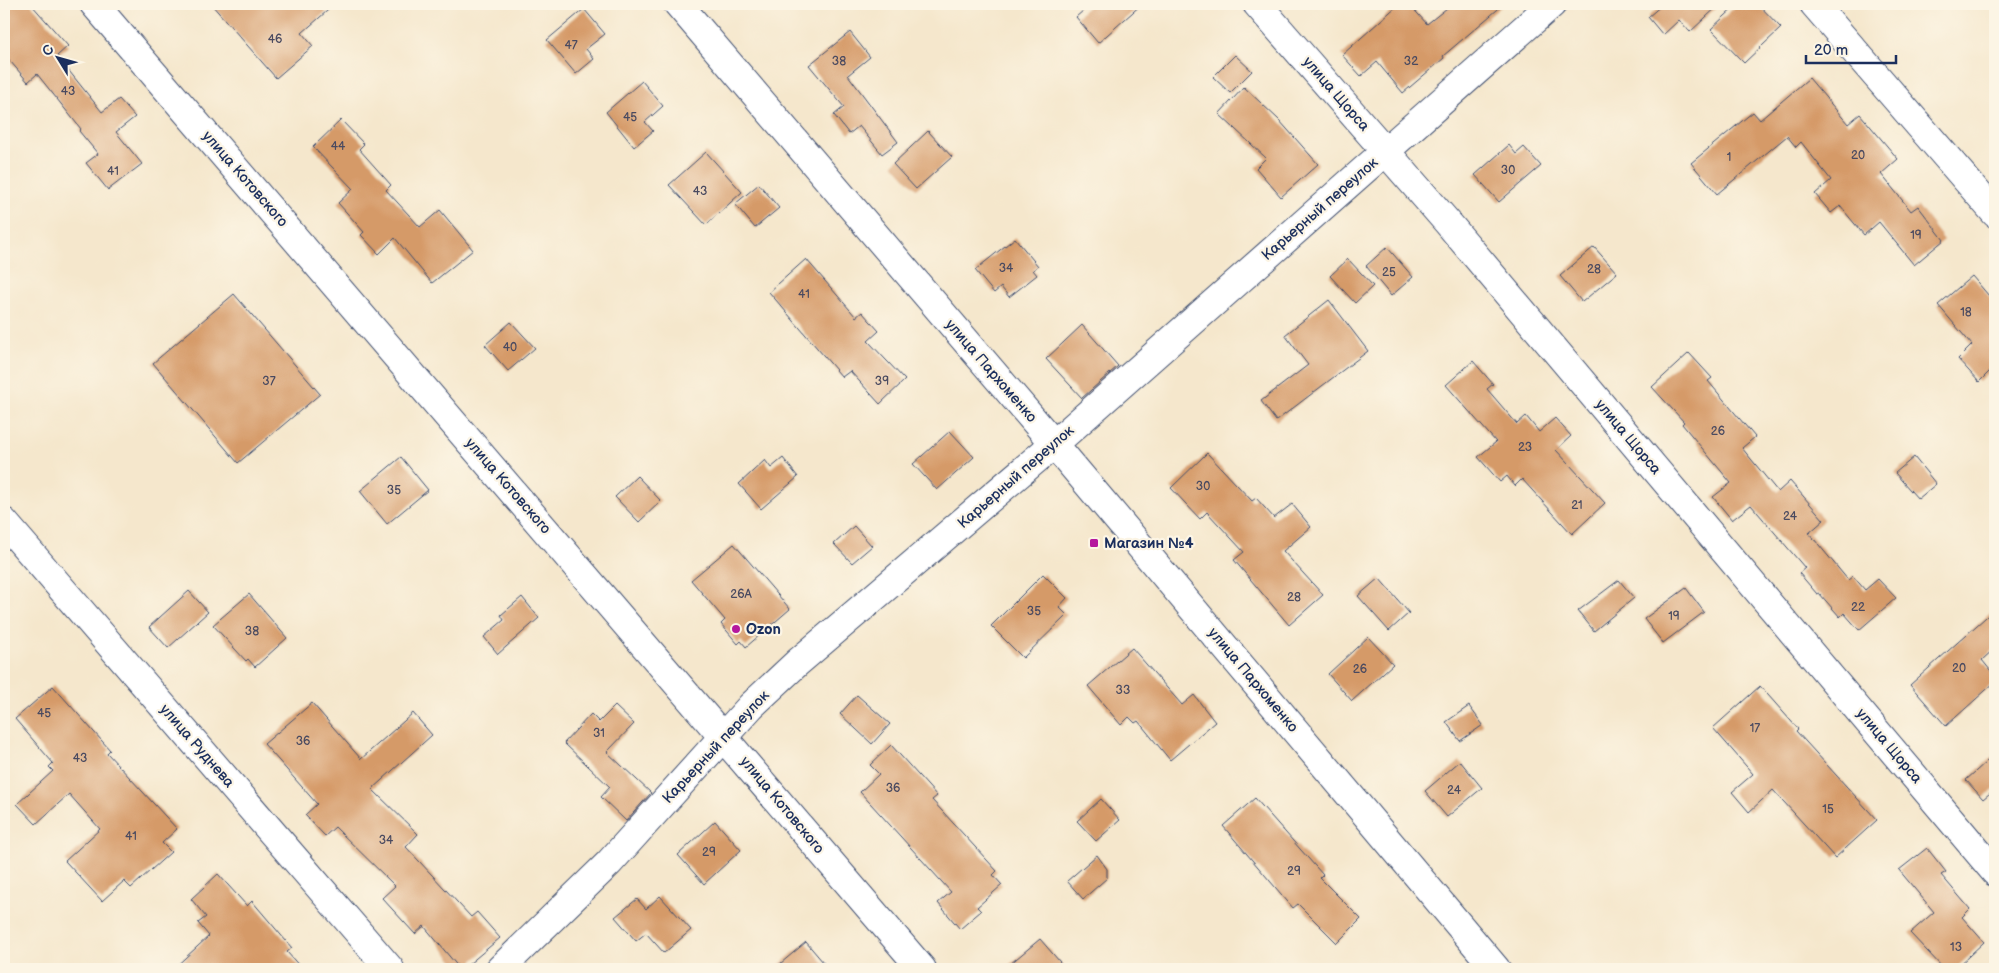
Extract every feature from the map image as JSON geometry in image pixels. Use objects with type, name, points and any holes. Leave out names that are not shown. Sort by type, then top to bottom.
[{"type":"street","name":"улица Котовского","points":[[94,4],[922,969]]},
{"type":"street","name":"улица Пархоменко","points":[[678,4],[1054,444],[1496,969]]},
{"type":"street","name":"улица Щорса","points":[[1257,4],[1386,152],[1995,872]]},
{"type":"street","name":"Карьерный переулок","points":[[500,969],[609,863],[751,706],[797,664],[1054,444],[1552,4]]},
{"type":"street","points":[[1814,4],[1995,213]]},
{"type":"street","name":"улица Руднева","points":[[4,522],[390,969]]},
{"type":"building","points":[[4,4],[31,4],[68,46],[57,56],[102,112],[119,99],[135,117],[116,132],[142,164],[108,190],[86,163],[98,154],[79,131],[81,129],[37,74],[28,82],[4,54]]},
{"type":"building","points":[[211,4],[335,4],[302,33],[313,46],[276,78]]},
{"type":"building","points":[[1091,4],[1142,4],[1098,43],[1076,17]]},
{"type":"building","points":[[1399,4],[1409,4],[1427,24],[1452,4],[1504,4],[1403,93],[1377,62],[1361,76],[1342,55]]},
{"type":"building","points":[[1663,4],[1720,4],[1690,32],[1679,20],[1663,35],[1648,17]]},
{"type":"building","points":[[1738,4],[1758,4],[1781,28],[1744,63],[1711,29]]},
{"type":"building","points":[[584,9],[605,34],[586,49],[594,59],[576,74],[547,40]]},
{"type":"building","points":[[850,32],[870,57],[848,75],[898,142],[882,154],[859,126],[849,134],[834,115],[844,107],[809,65]]},
{"type":"building","points":[[1235,55],[1252,71],[1230,93],[1213,77]]},
{"type":"building","points":[[1809,78],[1848,124],[1860,114],[1898,159],[1881,174],[1911,211],[1918,206],[1944,240],[1914,265],[1879,222],[1864,235],[1840,206],[1831,213],[1815,194],[1831,180],[1801,142],[1796,147],[1787,136],[1717,194],[1691,163],[1753,112],[1760,120]]},
{"type":"building","points":[[642,81],[663,106],[645,122],[653,131],[634,147],[606,112]]},
{"type":"building","points":[[1244,87],[1279,120],[1318,164],[1281,197],[1256,168],[1266,158],[1219,114]]},
{"type":"building","points":[[341,120],[364,144],[359,149],[391,185],[386,190],[420,227],[440,210],[473,250],[432,283],[395,238],[379,254],[361,235],[364,232],[338,203],[353,189],[313,147]]},
{"type":"building","points":[[928,131],[952,157],[916,189],[893,164]]},
{"type":"building","points":[[1509,145],[1516,154],[1524,147],[1541,166],[1499,202],[1475,175]]},
{"type":"building","points":[[706,152],[742,192],[706,225],[669,185]]},
{"type":"building","points":[[759,184],[779,208],[755,228],[735,204]]},
{"type":"building","points":[[1015,238],[1038,266],[1033,270],[1037,275],[1009,297],[1001,287],[994,293],[975,270]]},
{"type":"building","points":[[1387,247],[1413,277],[1391,296],[1366,266]]},
{"type":"building","points":[[1594,247],[1617,273],[1582,302],[1560,276]]},
{"type":"building","points":[[806,259],[856,317],[862,312],[879,331],[868,341],[905,380],[880,404],[850,371],[842,377],[769,292]]},
{"type":"building","points":[[1348,259],[1373,286],[1355,303],[1330,276]]},
{"type":"building","points":[[1972,276],[1995,303],[1995,373],[1992,369],[1979,382],[1958,359],[1972,345],[1938,305]]},
{"type":"building","points":[[234,294],[320,394],[238,463],[153,363]]},
{"type":"building","points":[[1329,300],[1368,351],[1276,421],[1261,401],[1308,365],[1285,335]]},
{"type":"building","points":[[511,322],[535,348],[508,371],[485,345]]},
{"type":"building","points":[[1082,325],[1118,366],[1082,398],[1046,359]]},
{"type":"building","points":[[1689,353],[1712,378],[1708,381],[1755,437],[1742,448],[1778,492],[1790,481],[1824,520],[1809,533],[1848,580],[1853,576],[1865,590],[1878,579],[1896,598],[1859,630],[1844,613],[1840,617],[1819,593],[1817,594],[1799,573],[1805,568],[1751,505],[1732,520],[1713,497],[1731,483],[1682,424],[1684,422],[1652,387]]},
{"type":"building","points":[[1473,361],[1493,384],[1487,389],[1517,424],[1526,416],[1539,432],[1555,418],[1571,436],[1556,450],[1605,503],[1572,534],[1522,479],[1515,486],[1507,476],[1500,482],[1478,457],[1496,442],[1446,385]]},
{"type":"building","points":[[950,431],[974,457],[937,490],[913,464]]},
{"type":"building","points":[[1207,453],[1252,501],[1256,498],[1274,518],[1292,504],[1311,527],[1283,551],[1323,595],[1289,625],[1234,560],[1244,552],[1207,512],[1200,519],[1171,488]]},
{"type":"building","points":[[401,457],[428,490],[387,524],[360,491]]},
{"type":"building","points":[[1914,457],[1936,484],[1918,499],[1895,473]]},
{"type":"building","points":[[783,458],[798,477],[761,509],[739,484],[765,460],[771,468]]},
{"type":"building","points":[[637,476],[661,501],[639,522],[615,497]]},
{"type":"building","points":[[854,526],[872,546],[852,563],[834,544]]},
{"type":"building","points":[[734,544],[790,609],[746,647],[741,641],[738,644],[721,624],[725,620],[691,580]]},
{"type":"building","points":[[1043,574],[1067,598],[1059,607],[1067,615],[1023,658],[991,626]]},
{"type":"building","points":[[1379,578],[1409,613],[1389,631],[1358,596]]},
{"type":"building","points":[[1619,580],[1634,598],[1594,631],[1578,611]]},
{"type":"building","points":[[1686,588],[1704,612],[1663,643],[1644,619]]},
{"type":"building","points":[[189,591],[208,612],[168,648],[149,627]]},
{"type":"building","points":[[249,594],[287,638],[255,667],[248,659],[246,661],[213,625]]},
{"type":"building","points":[[522,597],[539,618],[498,654],[484,637],[504,620],[501,615]]},
{"type":"building","points":[[1995,609],[1995,648],[1982,660],[1995,676],[1995,682],[1946,726],[1910,685]]},
{"type":"building","points":[[1368,637],[1393,664],[1352,701],[1328,674]]},
{"type":"building","points":[[1132,648],[1182,705],[1194,695],[1215,722],[1170,760],[1138,721],[1135,723],[1129,717],[1121,725],[1088,686]]},
{"type":"building","points":[[53,686],[110,750],[107,753],[177,829],[162,843],[171,852],[131,888],[124,881],[102,901],[65,861],[100,829],[69,794],[36,824],[17,804],[53,771],[49,767],[53,763],[15,719]]},
{"type":"building","points":[[1760,686],[1798,729],[1796,731],[1877,820],[1835,858],[1773,790],[1749,812],[1732,792],[1753,774],[1713,728]]},
{"type":"building","points":[[857,695],[890,724],[872,744],[840,714]]},
{"type":"building","points":[[312,703],[361,759],[413,713],[432,735],[372,789],[418,834],[406,847],[471,917],[477,912],[500,938],[463,969],[460,969],[424,926],[415,934],[382,898],[395,886],[335,827],[325,836],[305,815],[317,804],[264,744]]},
{"type":"building","points":[[615,706],[634,724],[607,752],[651,793],[626,821],[601,797],[610,787],[564,743],[591,714],[599,722]]},
{"type":"building","points":[[1469,706],[1483,725],[1460,741],[1446,722]]},
{"type":"building","points":[[891,745],[937,796],[932,800],[997,871],[993,875],[1002,885],[977,907],[981,911],[960,929],[938,903],[951,892],[860,792],[879,774],[870,765]]},
{"type":"building","points":[[1995,754],[1995,789],[1983,799],[1966,780]]},
{"type":"building","points":[[1460,761],[1482,788],[1447,817],[1425,791]]},
{"type":"building","points":[[1255,798],[1323,875],[1320,878],[1361,919],[1337,943],[1298,904],[1293,908],[1223,826]]},
{"type":"building","points":[[1101,799],[1120,820],[1096,841],[1077,821]]},
{"type":"building","points":[[715,821],[741,850],[704,884],[678,855]]},
{"type":"building","points":[[1927,848],[1946,872],[1941,875],[1970,909],[1962,917],[1984,942],[1955,969],[1944,969],[1910,933],[1934,912],[1899,870]]},
{"type":"building","points":[[1097,855],[1107,869],[1107,878],[1083,899],[1067,881]]},
{"type":"building","points":[[218,874],[247,906],[252,901],[292,948],[287,952],[302,969],[173,969],[209,936],[198,923],[206,917],[191,899]]},
{"type":"building","points":[[660,896],[691,930],[664,953],[646,933],[636,941],[615,917],[637,899],[646,909]]},
{"type":"building","points":[[1040,939],[1066,969],[1004,969]]},
{"type":"building","points":[[806,942],[829,969],[774,969]]},
{"type":"place","name":"Магазин №4","points":[[1094,543]]},
{"type":"place","name":"Ozon","points":[[736,629]]}]
